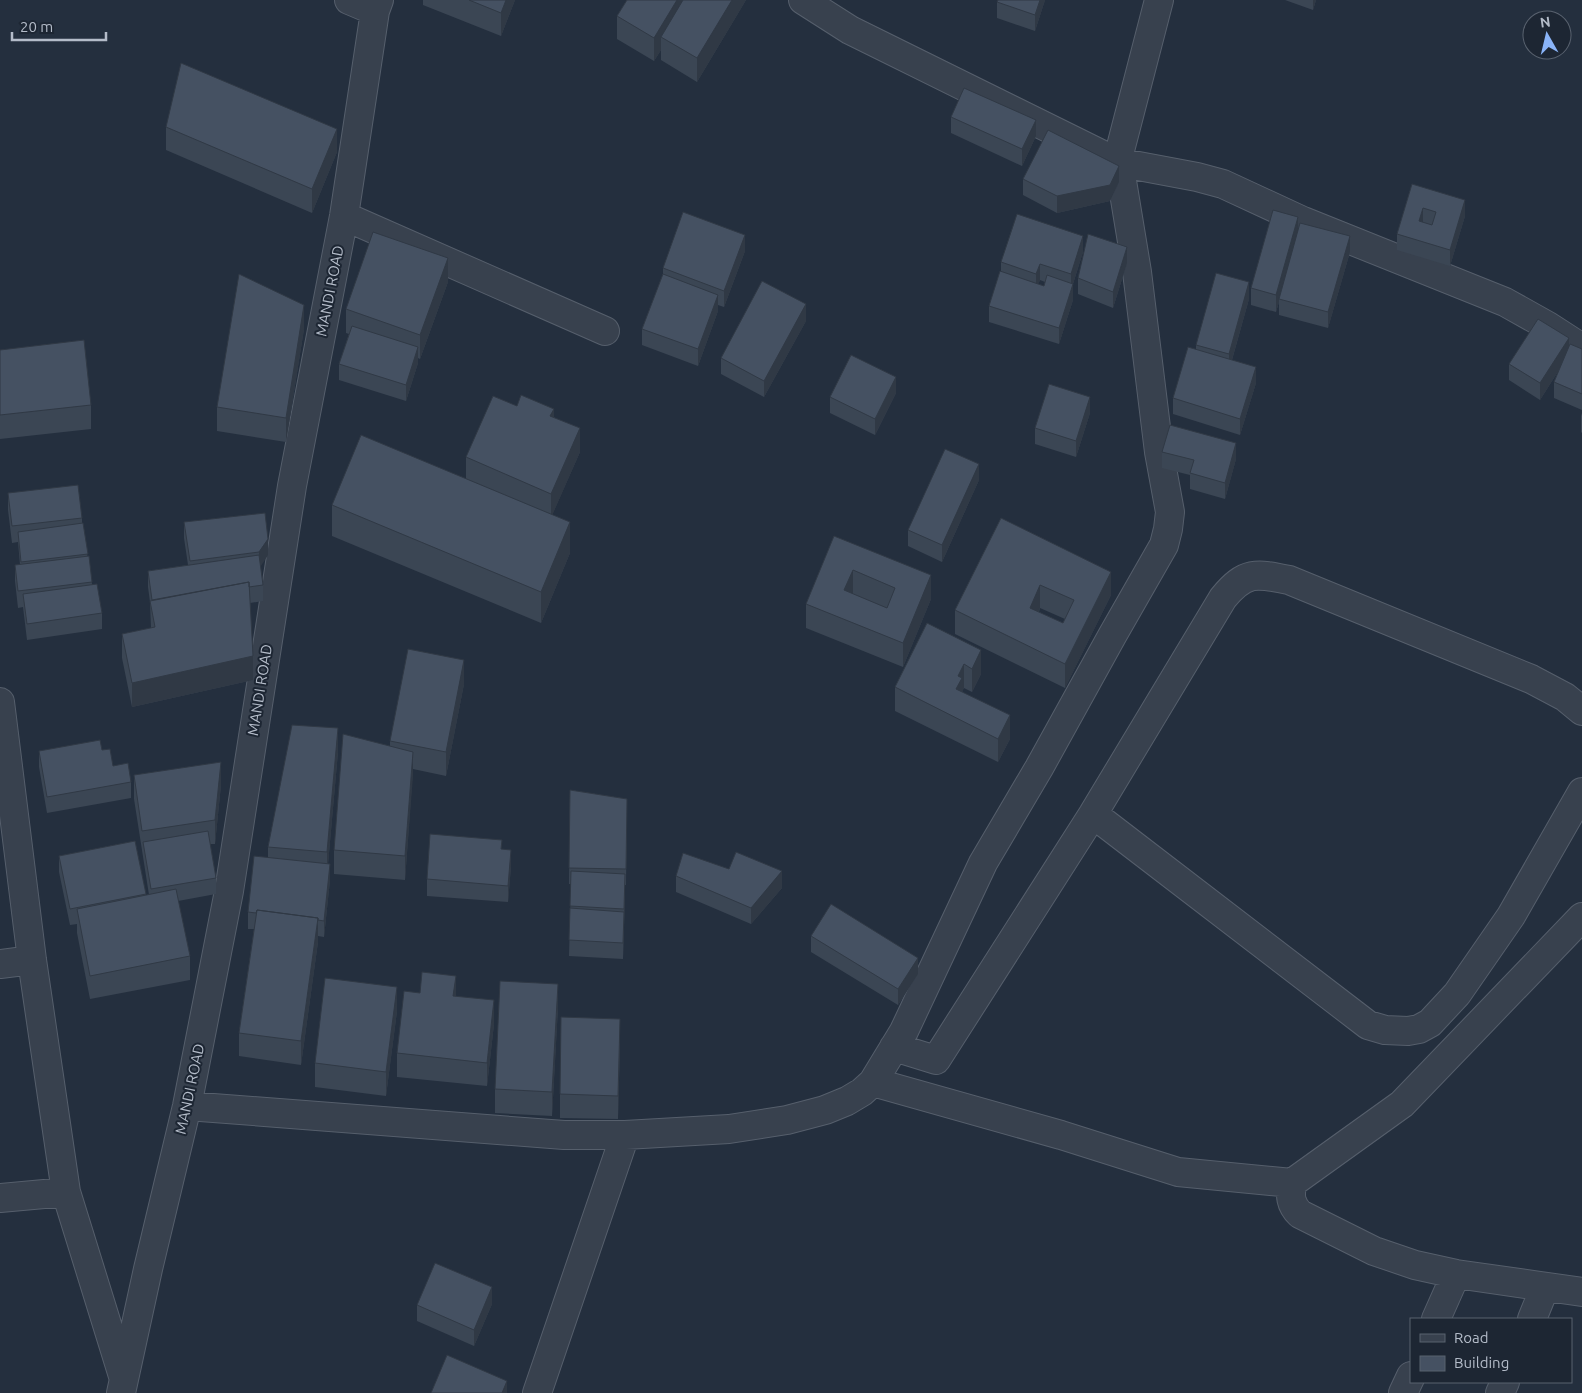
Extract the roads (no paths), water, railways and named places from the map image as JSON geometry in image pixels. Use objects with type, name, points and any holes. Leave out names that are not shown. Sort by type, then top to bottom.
[{"type":"street","points":[[349,0],[377,5]]},
{"type":"street","points":[[803,0],[850,30],[1117,162],[1197,177],[1223,184],[1303,221],[1505,302],[1582,348]]},
{"type":"street","points":[[187,1106],[564,1135],[625,1135],[729,1130],[787,1120],[825,1110],[847,1101],[862,1092],[873,1082],[904,1030],[983,863],[1039,768],[1164,545],[1170,512],[1159,452],[1137,272],[1122,181],[1117,162],[1158,0]]},
{"type":"street","name":"MANDI ROAD","points":[[122,1385],[187,1106],[229,891],[292,486],[344,216],[377,5]]},
{"type":"street","points":[[344,216],[605,332]]},
{"type":"street","points":[[894,1047],[936,1060],[1093,814],[1223,598],[1234,584],[1244,578],[1264,574],[1289,580],[1531,679],[1565,697],[1582,711]]},
{"type":"street","points":[[0,702],[7,808],[32,960],[66,1192],[122,1385]]},
{"type":"street","points":[[1093,814],[1368,1025],[1385,1030],[1408,1031],[1419,1029],[1430,1023],[1457,994],[1511,916],[1582,792]]},
{"type":"street","points":[[873,1082],[1061,1134],[1178,1172],[1292,1183],[1402,1104],[1582,917]]},
{"type":"street","points":[[0,964],[32,960]]},
{"type":"street","points":[[537,1393],[625,1135]]},
{"type":"street","points":[[1292,1183],[1290,1199],[1293,1207],[1300,1214],[1374,1251],[1416,1265],[1456,1274],[1582,1292]]},
{"type":"street","points":[[0,1198],[66,1192]]},
{"type":"street","points":[[1436,1318],[1456,1274]]},
{"type":"street","points":[[1532,1318],[1545,1287]]},
{"type":"street","points":[[1403,1393],[1410,1378]]}]
